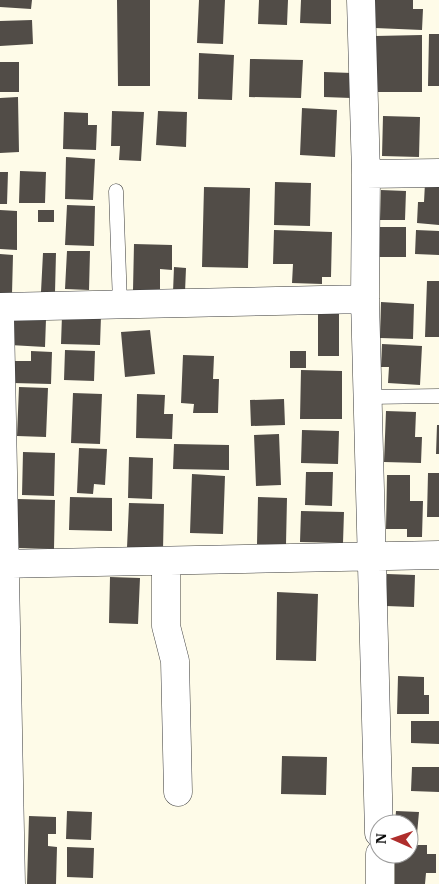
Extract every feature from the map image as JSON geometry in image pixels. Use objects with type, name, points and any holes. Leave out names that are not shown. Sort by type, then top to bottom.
[{"type":"street","points":[[361,0],[366,174],[368,397],[379,814]]},
{"type":"street","points":[[366,174],[439,173]]},
{"type":"street","points":[[0,307],[366,299]]},
{"type":"street","points":[[0,318],[4,684],[11,884]]},
{"type":"street","points":[[3,564],[439,555]]},
{"type":"street","points":[[166,561],[166,626],[175,661],[178,792]]},
{"type":"street","points":[[380,864],[380,884]]},
{"type":"lane","points":[[116,190],[120,304]]},
{"type":"lane","points":[[368,397],[439,396]]},
{"type":"building","points":[[0,0],[32,0],[31,9],[0,7]]},
{"type":"building","points":[[117,0],[150,0],[150,86],[118,86]]},
{"type":"building","points":[[199,0],[225,0],[223,44],[197,43]]},
{"type":"building","points":[[259,0],[288,0],[287,25],[258,24]]},
{"type":"building","points":[[301,0],[331,0],[331,24],[300,23]]},
{"type":"building","points":[[375,0],[413,0],[413,9],[423,9],[422,30],[375,28]]},
{"type":"building","points":[[32,20],[33,44],[0,46],[0,21]]},
{"type":"building","points":[[429,34],[439,34],[439,86],[428,86]]},
{"type":"building","points":[[422,35],[422,92],[375,92],[375,36]]},
{"type":"building","points":[[199,53],[234,55],[232,100],[198,99]]},
{"type":"building","points":[[250,59],[303,60],[301,98],[249,97]]},
{"type":"building","points":[[0,62],[19,62],[19,92],[0,92]]},
{"type":"building","points":[[324,72],[352,73],[351,98],[324,97]]},
{"type":"building","points":[[18,97],[19,152],[0,153],[0,98]]},
{"type":"building","points":[[302,108],[337,110],[335,157],[300,155]]},
{"type":"building","points":[[112,111],[144,112],[141,161],[119,160],[120,146],[111,146]]},
{"type":"building","points":[[158,111],[187,112],[186,147],[156,145]]},
{"type":"building","points":[[64,112],[88,113],[88,125],[97,125],[96,150],[63,149]]},
{"type":"building","points":[[383,116],[420,117],[419,157],[382,156]]},
{"type":"building","points":[[66,157],[95,159],[93,200],[65,199]]},
{"type":"building","points":[[20,171],[46,172],[45,203],[19,203]]},
{"type":"building","points":[[0,172],[8,172],[7,204],[0,204]]},
{"type":"building","points":[[275,182],[311,183],[310,226],[274,225]]},
{"type":"building","points":[[425,183],[439,184],[439,225],[417,223],[418,202],[424,202]]},
{"type":"building","points":[[204,187],[250,188],[248,268],[202,267]]},
{"type":"building","points":[[381,190],[406,191],[405,220],[380,220]]},
{"type":"building","points":[[67,205],[95,206],[94,246],[65,245]]},
{"type":"building","points":[[0,210],[17,211],[17,250],[0,249]]},
{"type":"building","points":[[38,210],[54,210],[54,222],[38,222]]},
{"type":"building","points":[[379,227],[406,227],[406,257],[379,257]]},
{"type":"building","points":[[274,230],[332,232],[331,277],[322,277],[322,284],[292,283],[293,264],[273,264]]},
{"type":"building","points":[[416,230],[439,231],[439,255],[415,254]]},
{"type":"building","points":[[134,244],[172,245],[172,270],[160,269],[160,290],[133,290]]},
{"type":"building","points":[[67,251],[90,251],[89,290],[65,289]]},
{"type":"building","points":[[43,253],[56,253],[55,293],[41,292]]},
{"type":"building","points":[[0,254],[13,255],[12,294],[0,293]]},
{"type":"building","points":[[174,267],[186,268],[185,292],[173,292]]},
{"type":"building","points":[[427,281],[439,281],[439,337],[425,337]]},
{"type":"building","points":[[381,302],[414,304],[413,339],[380,338]]},
{"type":"building","points":[[318,313],[339,313],[339,356],[318,356]]},
{"type":"building","points":[[62,315],[101,316],[100,345],[61,344]]},
{"type":"building","points":[[11,317],[46,319],[45,347],[10,345]]},
{"type":"building","points":[[150,330],[155,374],[125,377],[121,332]]},
{"type":"building","points":[[382,344],[422,346],[420,385],[388,383],[389,367],[381,367]]},
{"type":"building","points":[[65,350],[95,351],[94,381],[64,380]]},
{"type":"building","points":[[31,351],[52,352],[51,384],[13,383],[14,361],[31,361]]},
{"type":"building","points":[[290,351],[306,351],[306,368],[290,368]]},
{"type":"building","points":[[183,355],[214,356],[213,379],[219,379],[218,413],[193,413],[194,404],[181,403]]},
{"type":"building","points":[[301,370],[342,371],[342,419],[300,419]]},
{"type":"building","points":[[19,387],[48,388],[46,437],[17,436]]},
{"type":"building","points":[[73,393],[102,394],[100,444],[71,443]]},
{"type":"building","points":[[137,394],[165,395],[164,414],[173,414],[172,439],[136,438]]},
{"type":"building","points":[[284,399],[285,425],[251,426],[250,400]]},
{"type":"building","points":[[386,411],[416,412],[415,437],[422,437],[421,463],[384,462]]},
{"type":"building","points":[[437,425],[439,425],[439,454],[436,454]]},
{"type":"building","points":[[302,430],[339,431],[338,464],[301,463]]},
{"type":"building","points":[[279,434],[281,485],[256,486],[254,435]]},
{"type":"building","points":[[174,444],[229,445],[229,470],[173,469]]},
{"type":"building","points":[[79,448],[107,449],[105,485],[94,484],[93,494],[77,493]]},
{"type":"building","points":[[23,452],[55,453],[54,496],[22,495]]},
{"type":"building","points":[[129,457],[153,458],[152,499],[128,498]]},
{"type":"building","points":[[306,472],[333,472],[332,506],[305,505]]},
{"type":"building","points":[[428,473],[439,473],[439,517],[427,517]]},
{"type":"building","points":[[192,474],[225,476],[223,534],[190,533]]},
{"type":"building","points":[[387,475],[410,475],[410,501],[423,501],[422,537],[407,537],[407,529],[386,529]]},
{"type":"building","points":[[70,497],[112,498],[112,531],[69,530]]},
{"type":"building","points":[[258,497],[287,498],[286,545],[257,544]]},
{"type":"building","points":[[18,499],[55,500],[54,549],[17,548]]},
{"type":"building","points":[[129,503],[164,504],[163,550],[127,548]]},
{"type":"building","points":[[301,511],[344,512],[343,543],[300,542]]},
{"type":"building","points":[[387,574],[415,575],[414,607],[386,606]]},
{"type":"building","points":[[110,577],[140,578],[138,624],[109,623]]},
{"type":"building","points":[[277,592],[318,594],[316,661],[276,660]]},
{"type":"building","points":[[398,676],[424,677],[424,695],[429,695],[429,714],[397,714]]},
{"type":"building","points":[[411,721],[439,721],[439,744],[411,743]]},
{"type":"building","points":[[282,756],[327,757],[326,795],[281,794]]},
{"type":"building","points":[[412,767],[439,767],[439,792],[411,791]]},
{"type":"building","points":[[67,811],[92,812],[91,840],[66,839]]},
{"type":"building","points":[[396,811],[419,812],[419,814],[396,814]]},
{"type":"building","points":[[29,816],[56,817],[56,834],[48,834],[48,846],[57,847],[56,884],[27,884]]},
{"type":"building","points":[[419,845],[427,845],[427,854],[436,854],[436,873],[426,873],[425,884],[395,884],[395,864],[419,864]]},
{"type":"building","points":[[67,847],[94,848],[93,878],[67,877]]}]
